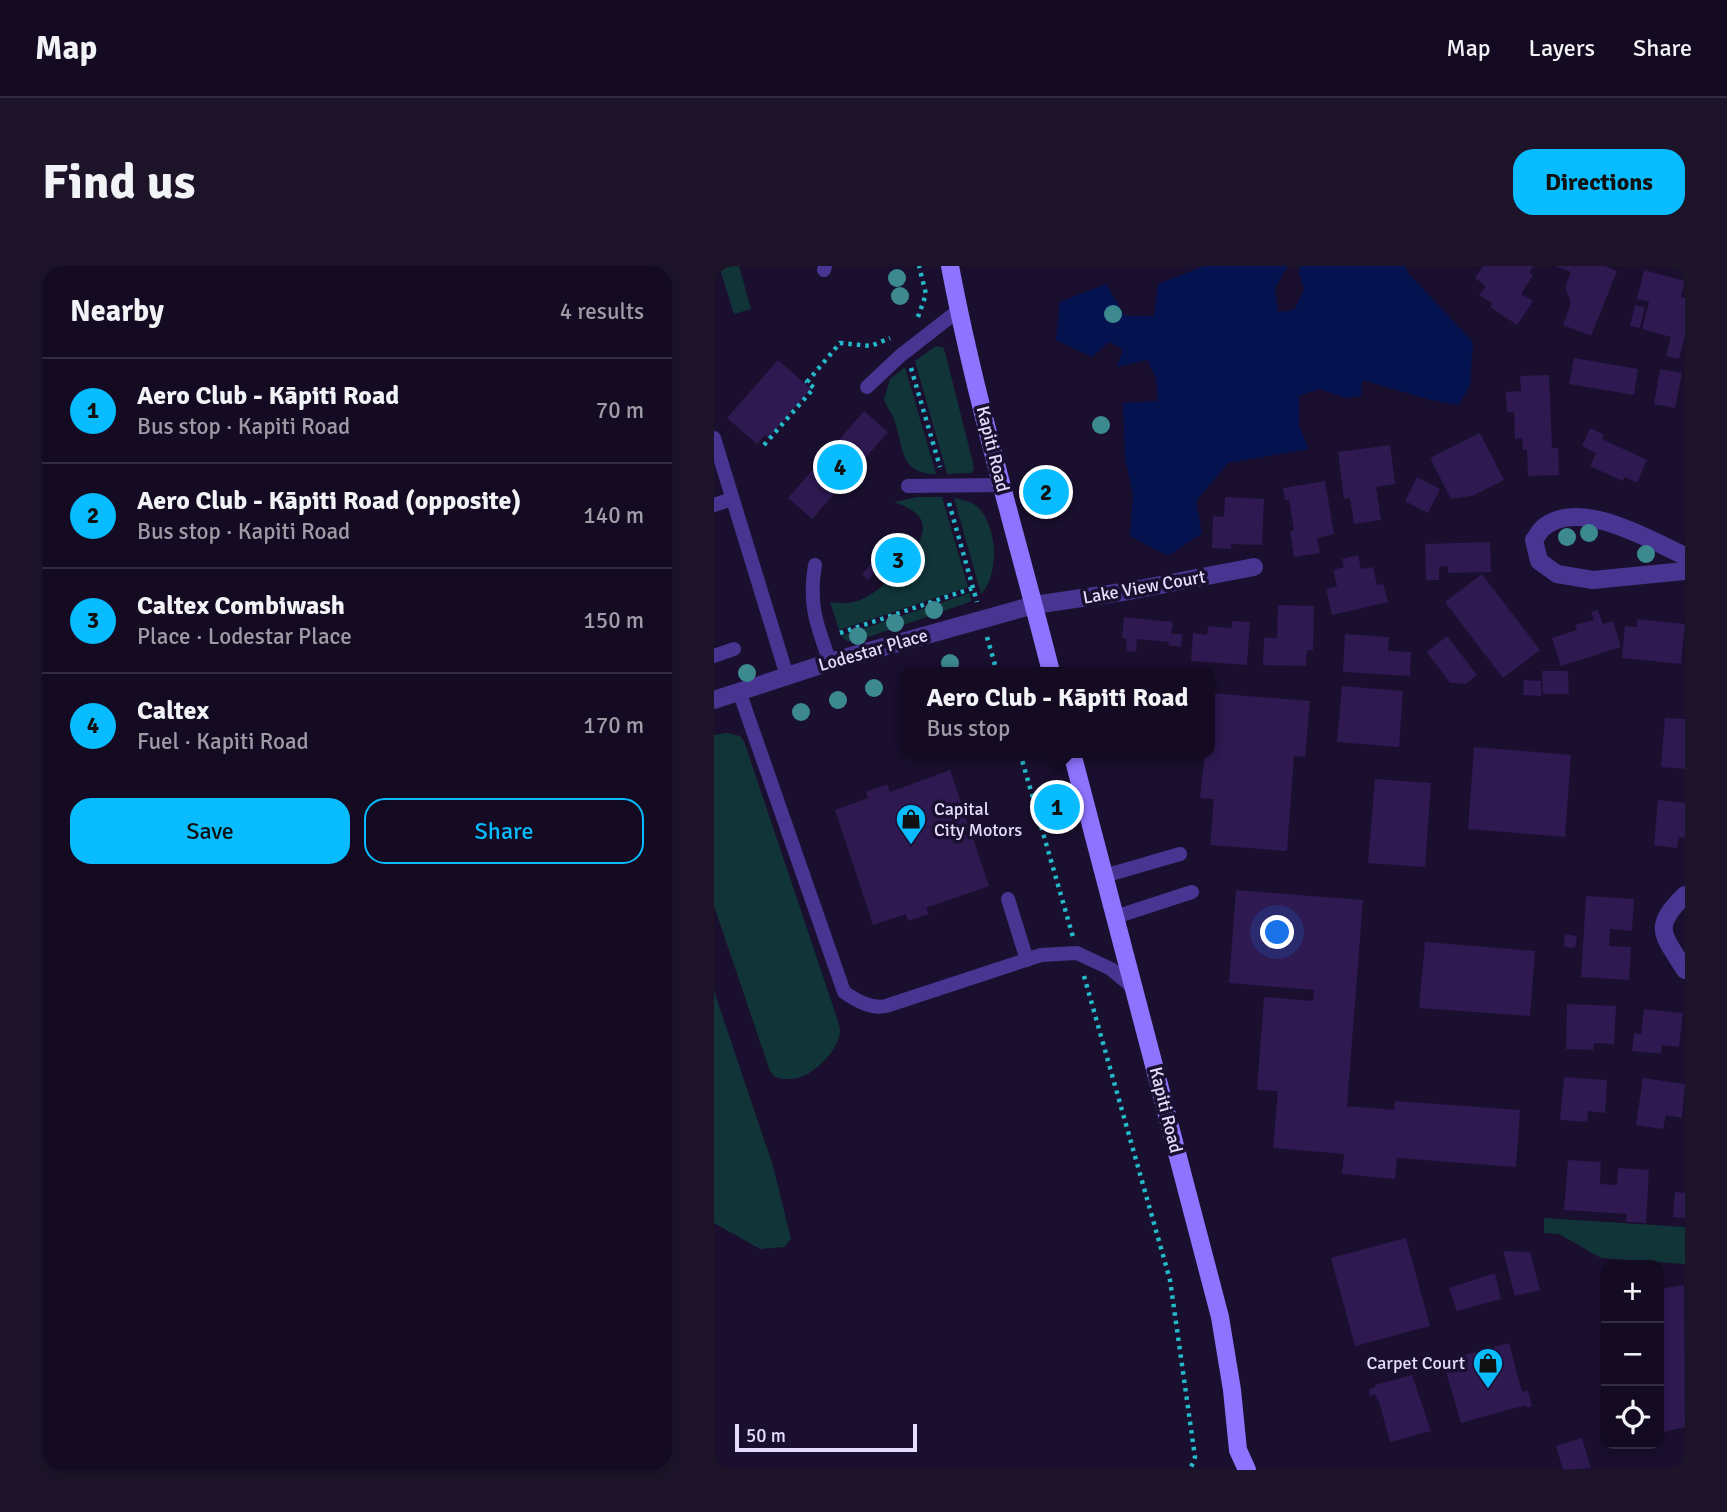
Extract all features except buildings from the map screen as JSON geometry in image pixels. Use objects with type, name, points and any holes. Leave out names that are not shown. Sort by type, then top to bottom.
[{"type":"main road","name":"Kapiti Road","points":[[950,266],[1002,485],[1050,667]]},
{"type":"main road","name":"Kapiti Road","points":[[1073,758],[1220,1317],[1232,1390],[1238,1450],[1247,1470]]},
{"type":"street","points":[[1685,555],[1588,516],[1569,516],[1553,522],[1544,527],[1534,540],[1539,561],[1557,574],[1593,580],[1685,571]]},
{"type":"street","name":"Lake View Court","points":[[1034,605],[1129,591],[1254,567]]},
{"type":"street","name":"Lodestar Place","points":[[714,700],[830,662],[1034,605]]},
{"type":"street","points":[[1685,895],[1669,909],[1663,926],[1666,939],[1685,970]]},
{"type":"lane","points":[[867,387],[900,356],[959,310]]},
{"type":"lane","points":[[714,438],[788,676]]},
{"type":"lane","points":[[908,486],[1002,485]]},
{"type":"lane","points":[[714,505],[732,499]]},
{"type":"lane","points":[[815,565],[811,589],[813,613],[830,662]]},
{"type":"lane","points":[[714,656],[734,649]]},
{"type":"lane","points":[[739,691],[844,992],[857,1001],[878,1007],[886,1006],[1034,958],[1077,953],[1111,969],[1135,989]]},
{"type":"lane","points":[[1104,876],[1180,854]]},
{"type":"lane","points":[[1115,917],[1192,892]]},
{"type":"lane","points":[[1008,899],[1034,958]]},
{"type":"path","points":[[914,324],[925,300],[919,266]]},
{"type":"path","points":[[764,445],[814,388],[807,382],[840,343],[871,346],[901,334]]},
{"type":"path","points":[[910,364],[942,474]]},
{"type":"path","points":[[947,496],[976,598]]},
{"type":"path","points":[[840,633],[974,589]]},
{"type":"path","points":[[989,643],[996,667]]},
{"type":"path","points":[[1021,758],[1074,941]]},
{"type":"path","points":[[1082,968],[1171,1280],[1195,1457],[1190,1470]]},
{"type":"green space","points":[[719,266],[739,266],[751,309],[734,314]]},
{"type":"green space","points":[[936,346],[943,347],[945,352],[973,463],[974,469],[971,473],[947,474],[915,361]]},
{"type":"green space","points":[[905,367],[936,474],[924,473],[909,464],[893,416],[884,399],[890,379]]},
{"type":"green space","points":[[918,497],[942,497],[968,587],[839,630],[830,602],[855,602],[875,592],[888,580],[892,584],[920,552],[916,548],[923,530],[920,518],[910,509],[894,502]]},
{"type":"green space","points":[[954,498],[975,505],[983,513],[992,536],[994,562],[987,585],[981,594]]},
{"type":"green space","points":[[970,593],[971,601],[964,604],[854,642],[841,636]]},
{"type":"green space","points":[[727,733],[740,736],[744,741],[840,1027],[835,1046],[818,1067],[794,1079],[775,1077],[770,1071],[714,906],[714,735]]},
{"type":"green space","points":[[714,991],[773,1166],[791,1239],[784,1247],[760,1249],[714,1223]]},
{"type":"green space","points":[[1544,1218],[1685,1227],[1685,1264],[1664,1262],[1664,1260],[1601,1258],[1559,1234],[1544,1233]]},
{"type":"shaded area","points":[[1204,266],[1288,266],[1275,288],[1278,312],[1294,310],[1304,290],[1300,266],[1405,266],[1408,273],[1473,342],[1470,386],[1458,405],[1362,380],[1361,396],[1345,398],[1320,389],[1299,396],[1299,426],[1309,449],[1228,463],[1196,501],[1202,533],[1168,556],[1130,536],[1133,495],[1125,458],[1123,403],[1158,401],[1156,378],[1147,360],[1117,367],[1123,350],[1109,342],[1092,357],[1056,340],[1060,302],[1106,284],[1125,316],[1154,316],[1158,284]]},
{"type":"place","name":"Caltex","points":[[840,467]]},
{"type":"place","name":"Aero Club - Kāpiti Road (opposite)","points":[[1046,492]]},
{"type":"place","name":"Caltex Combiwash","points":[[898,560]]},
{"type":"place","name":"Aero Club - Kāpiti Road","points":[[1057,807]]},
{"type":"place","name":"Capital City Motors","points":[[911,846]]},
{"type":"place","name":"Carpet Court","points":[[1488,1390]]}]
